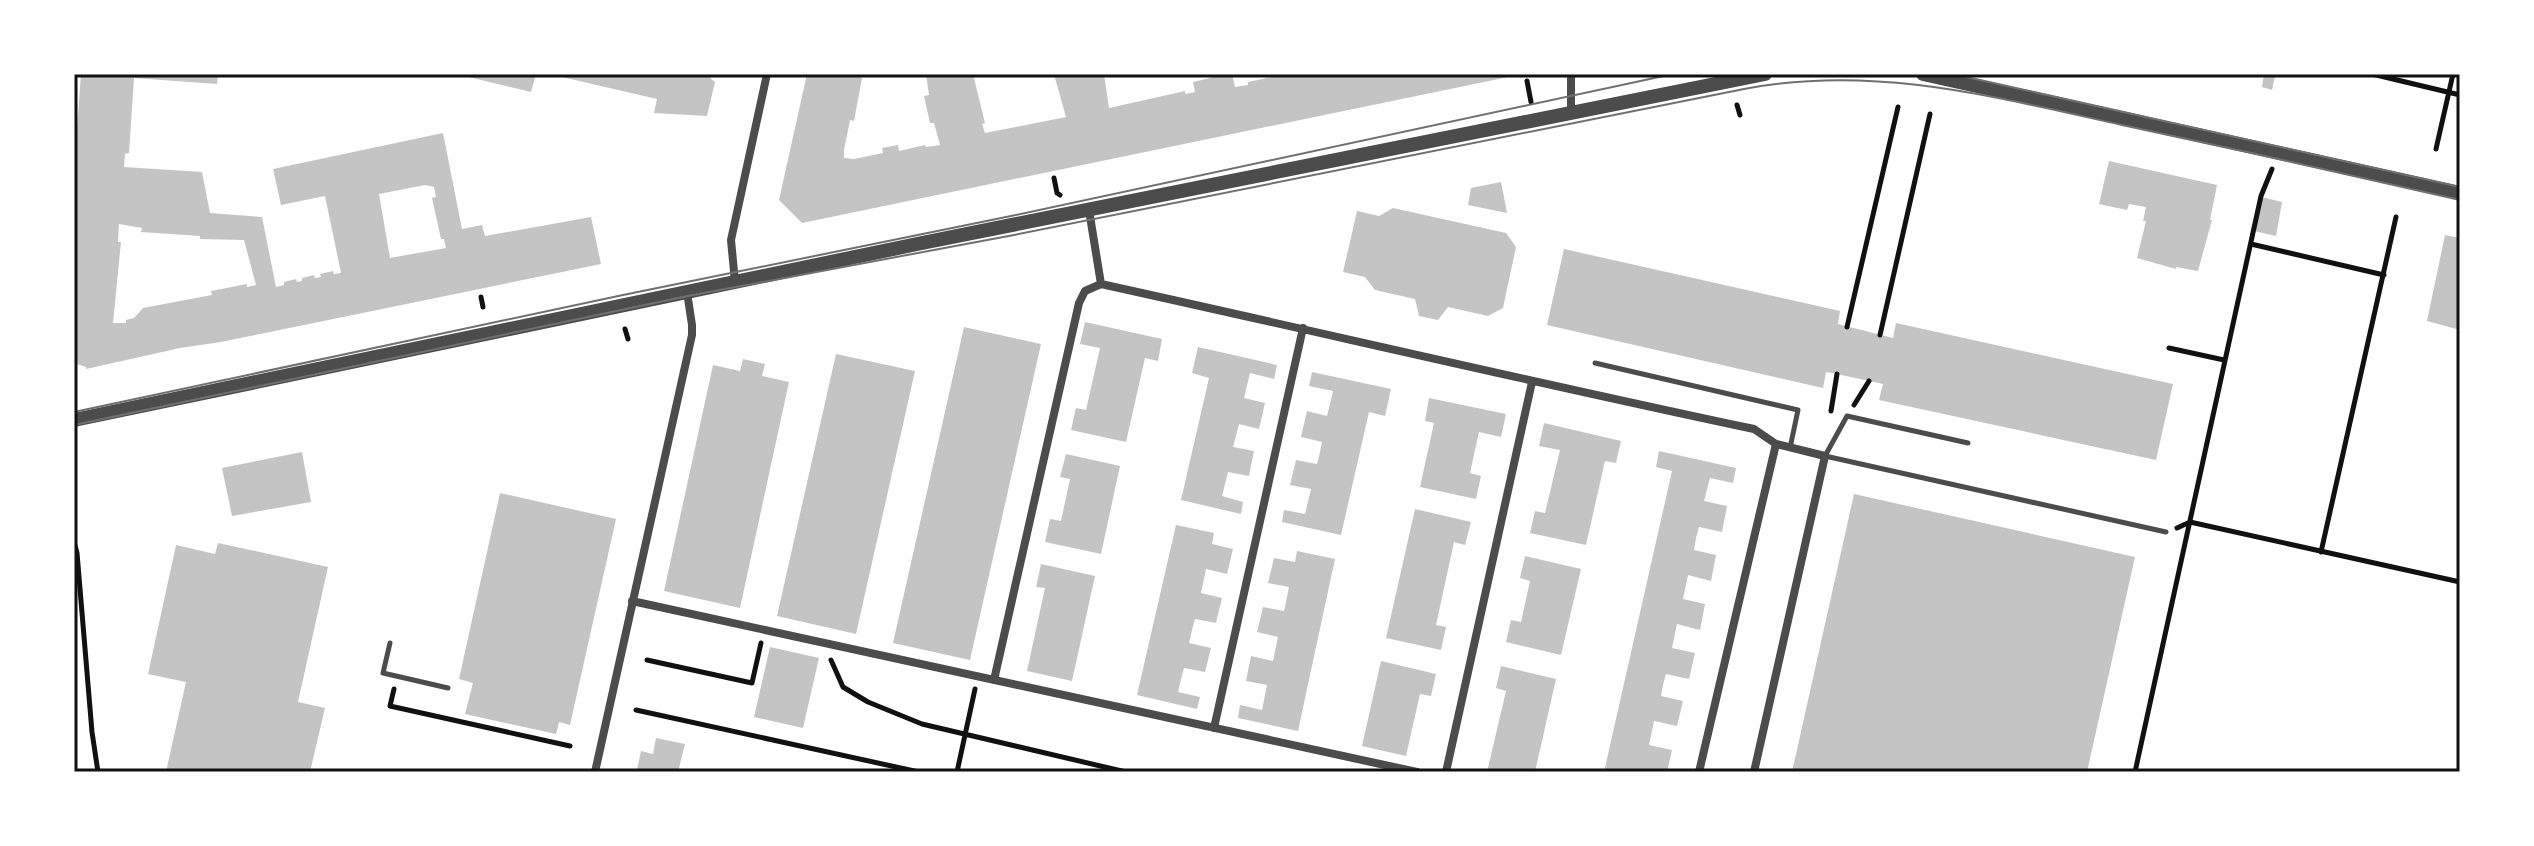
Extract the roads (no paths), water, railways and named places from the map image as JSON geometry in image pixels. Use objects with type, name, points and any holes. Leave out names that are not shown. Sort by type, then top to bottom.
[{"type":"street","points":[[735,282],[731,240],[767,74]]},
{"type":"street","points":[[1571,74],[1571,111]]},
{"type":"street","points":[[74,420],[735,282],[1765,74]]},
{"type":"street","points":[[1923,74],[2460,193]]},
{"type":"street","points":[[1089,210],[1101,284]]},
{"type":"street","points":[[994,680],[1079,303],[1085,291],[1101,284],[1754,429],[1776,444],[1825,456],[1754,772]]},
{"type":"street","points":[[595,772],[692,335],[687,292]]},
{"type":"street","points":[[1214,728],[1303,328]]},
{"type":"street","points":[[1446,772],[1532,382]]},
{"type":"street","points":[[1699,772],[1776,444]]},
{"type":"street","points":[[632,601],[1417,772]]},
{"type":"lane","points":[[1595,363],[1798,410],[1790,448]]},
{"type":"lane","points":[[1968,443],[1847,416],[1825,456],[2166,532]]},
{"type":"lane","points":[[390,643],[383,673],[448,688]]},
{"type":"tram line","points":[[74,412],[1673,74]]},
{"type":"tram line","points":[[1953,74],[2460,187]]},
{"type":"tram line","points":[[74,425],[688,296],[1792,82],[1887,82],[1981,95],[2460,200]]}]
